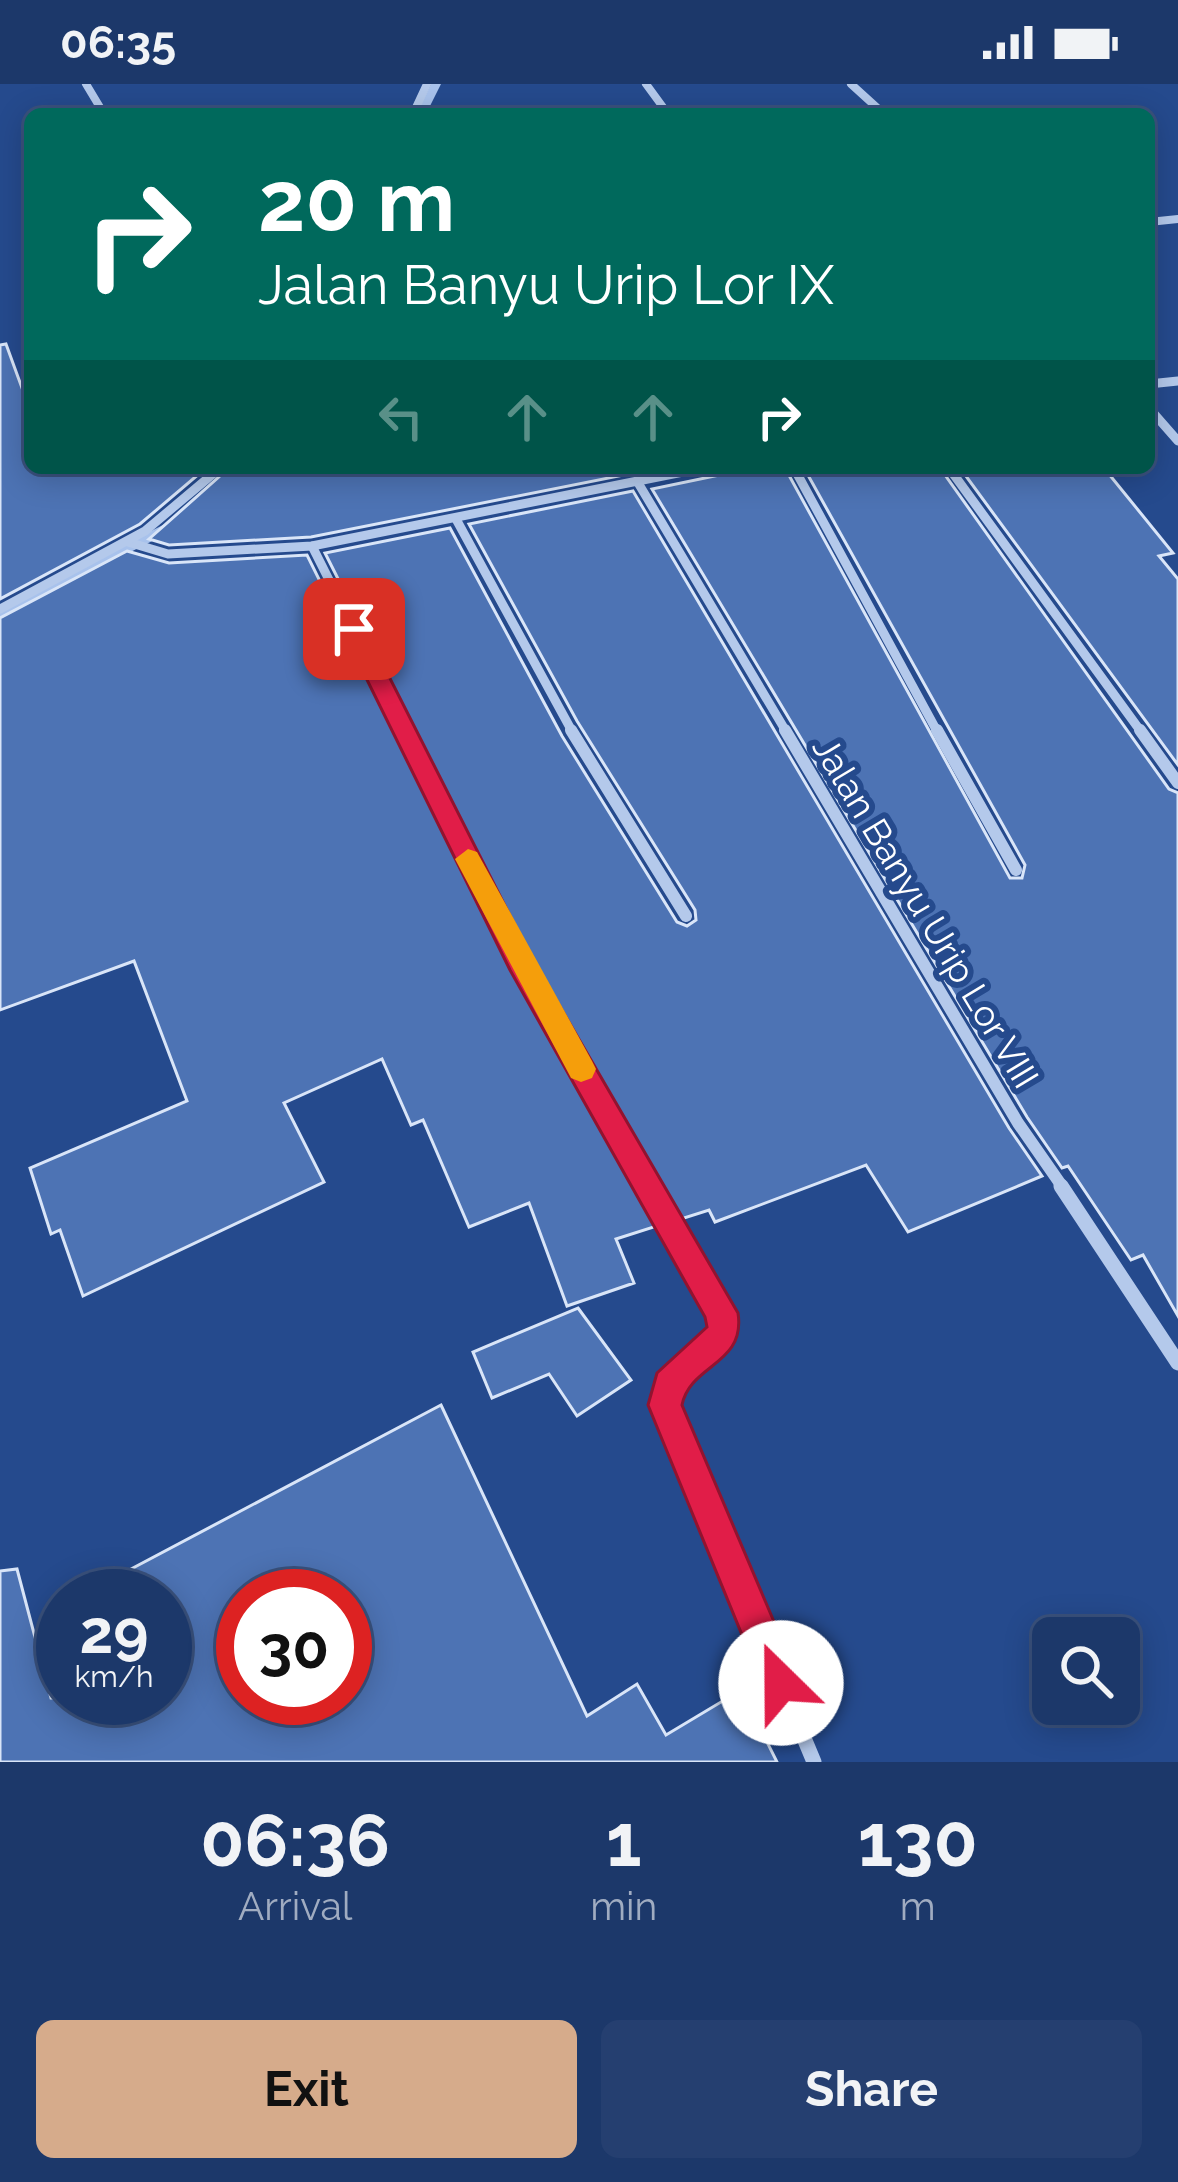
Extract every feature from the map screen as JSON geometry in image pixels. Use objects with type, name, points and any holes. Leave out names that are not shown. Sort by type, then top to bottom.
[{"type":"street","points":[[851,84],[877,108]]},
{"type":"street","points":[[1155,415],[1178,441]]},
{"type":"street","points":[[0,609],[132,543],[214,474]]},
{"type":"street","points":[[132,543],[168,554],[312,546],[673,474]]},
{"type":"street","points":[[797,474],[862,585],[958,775],[1016,870]]},
{"type":"street","points":[[953,474],[1178,783]]},
{"type":"street","name":"Jalan Banyu Urip Lor VIII","points":[[637,481],[1018,1123],[1145,1307],[1178,1363]]},
{"type":"street","points":[[456,519],[555,705],[686,916]]},
{"type":"street","points":[[312,546],[520,962],[721,1313],[724,1333],[669,1384],[665,1405],[814,1762]]},
{"type":"building","points":[[6,344],[24,394],[24,474],[199,474],[140,524],[0,599],[0,345]]},
{"type":"building","points":[[222,474],[629,474],[311,537],[169,545],[149,539]]},
{"type":"building","points":[[724,474],[788,474],[1010,878],[1022,878],[1025,865],[807,474],[944,474],[1169,789],[1178,793],[1178,1316],[1143,1255],[1131,1260],[1068,1166],[1062,1168],[1027,1117],[652,489]]},
{"type":"building","points":[[964,474],[1109,474],[1173,553],[1159,556],[1178,579],[1178,765]]},
{"type":"building","points":[[633,491],[1009,1128],[1042,1176],[908,1232],[866,1165],[715,1222],[709,1210],[681,1219],[655,1176],[529,957],[325,553],[450,528],[562,736],[677,922],[687,926],[696,920],[695,910],[577,721],[469,524]]},
{"type":"building","points":[[127,551],[169,563],[307,555],[511,967],[657,1226],[616,1239],[634,1283],[567,1306],[529,1203],[469,1227],[423,1120],[411,1125],[382,1059],[284,1103],[324,1182],[83,1296],[60,1230],[51,1234],[30,1168],[187,1101],[134,961],[0,1010],[0,618]]},
{"type":"building","points":[[578,1308],[631,1380],[577,1416],[549,1374],[492,1398],[473,1352]]},
{"type":"building","points":[[441,1405],[587,1716],[637,1684],[666,1735],[741,1690],[777,1762],[0,1762],[0,1571],[17,1569],[36,1641],[36,1725],[192,1725],[192,1569],[131,1569]]},
{"type":"waterway","points":[[424,108],[436,84]]},
{"type":"waterway","points":[[1,613],[169,527]]},
{"type":"slow traffic","points":[[468,859],[581,1069]]},
{"type":"route","points":[[354,629],[520,962],[721,1313],[724,1333],[669,1384],[665,1405],[781,1683]]}]
